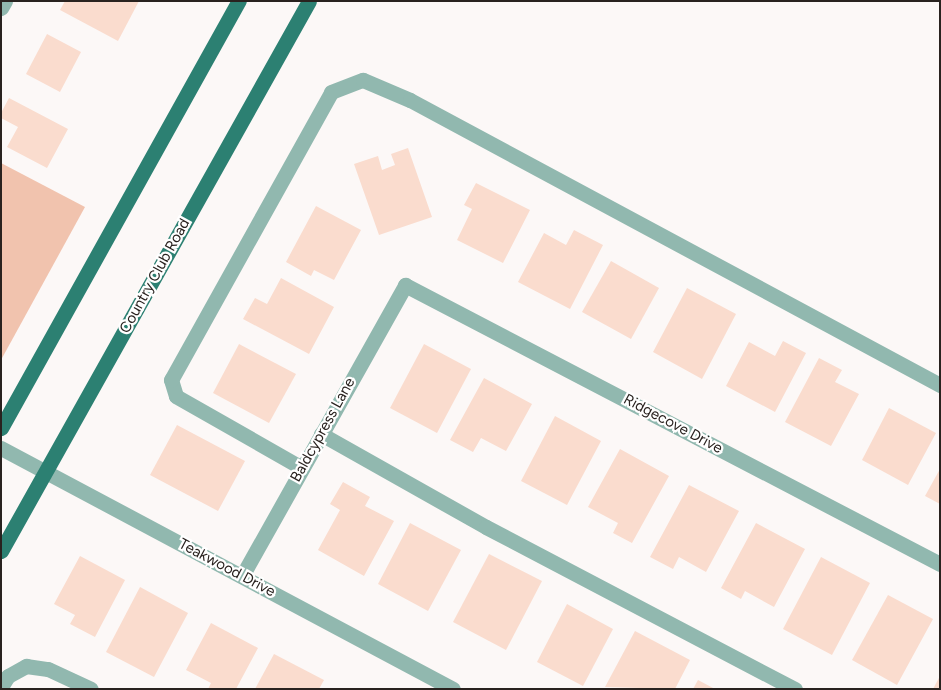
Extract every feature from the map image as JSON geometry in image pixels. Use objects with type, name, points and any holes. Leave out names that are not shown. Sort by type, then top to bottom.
[{"type":"main road","points":[[1,428],[239,1]]},
{"type":"main road","name":"Country Club Road","points":[[1,551],[309,1]]},
{"type":"street","points":[[1,8],[5,1]]},
{"type":"street","points":[[302,468],[176,396],[171,380],[331,92],[363,80],[410,100],[940,385]]},
{"type":"street","name":"Baldcypress Lane","points":[[242,576],[405,285]]},
{"type":"street","name":"Ridgecove Drive","points":[[405,285],[940,564]]},
{"type":"street","points":[[321,434],[486,527],[795,689]]},
{"type":"street","name":"Teakwood Drive","points":[[1,448],[453,689]]},
{"type":"street","points":[[1,688],[8,676],[26,666],[48,669],[91,689]]},
{"type":"shaded area","points":[[1,163],[85,207],[1,360]]},
{"type":"building","points":[[65,1],[139,1],[118,41],[60,10]]},
{"type":"building","points":[[47,34],[81,52],[60,92],[26,74]]},
{"type":"building","points":[[9,98],[68,129],[47,168],[7,147],[18,127],[1,118],[1,113]]},
{"type":"building","points":[[408,148],[432,217],[379,235],[354,164],[378,156],[382,170],[395,165],[391,154]]},
{"type":"building","points":[[476,183],[530,210],[503,263],[457,240],[472,209],[464,205]]},
{"type":"building","points":[[316,206],[361,230],[334,280],[314,270],[311,276],[286,262]]},
{"type":"building","points":[[574,230],[603,245],[570,309],[518,282],[544,233],[566,245]]},
{"type":"building","points":[[611,261],[659,288],[631,339],[582,312]]},
{"type":"building","points":[[281,278],[334,307],[309,354],[243,319],[255,298],[267,304]]},
{"type":"building","points":[[687,288],[736,314],[702,379],[653,352]]},
{"type":"building","points":[[783,341],[806,353],[775,412],[726,386],[749,342],[775,356]]},
{"type":"building","points":[[239,344],[296,374],[269,423],[213,393]]},
{"type":"building","points":[[424,344],[471,369],[437,433],[390,408]]},
{"type":"building","points":[[819,358],[842,370],[835,382],[859,394],[831,446],[785,422]]},
{"type":"building","points":[[484,378],[532,404],[506,451],[481,438],[473,452],[450,440]]},
{"type":"building","points":[[889,408],[936,433],[908,485],[862,460]]},
{"type":"building","points":[[555,416],[601,441],[567,505],[521,481]]},
{"type":"building","points":[[177,425],[245,461],[218,511],[150,475]]},
{"type":"building","points":[[620,449],[669,476],[632,543],[613,533],[618,523],[588,507]]},
{"type":"building","points":[[940,469],[940,504],[925,496]]},
{"type":"building","points":[[343,482],[370,497],[365,506],[394,521],[364,576],[318,550],[340,510],[330,504]]},
{"type":"building","points":[[689,485],[739,511],[706,572],[679,557],[673,569],[650,557]]},
{"type":"building","points":[[410,523],[461,550],[428,611],[378,584]]},
{"type":"building","points":[[756,523],[805,549],[774,607],[745,591],[741,599],[721,588]]},
{"type":"building","points":[[489,554],[542,581],[506,650],[453,622]]},
{"type":"building","points":[[80,556],[125,580],[95,637],[70,624],[75,615],[54,604]]},
{"type":"building","points":[[821,557],[870,583],[832,655],[783,629]]},
{"type":"building","points":[[140,587],[188,613],[154,677],[106,652]]},
{"type":"building","points":[[888,595],[933,619],[897,685],[852,660]]},
{"type":"building","points":[[567,604],[613,629],[583,686],[537,662]]},
{"type":"building","points":[[211,623],[258,648],[236,689],[208,689],[211,683],[186,670]]},
{"type":"building","points":[[635,631],[690,660],[675,689],[605,687]]},
{"type":"building","points":[[274,654],[324,680],[319,689],[255,689]]},
{"type":"building","points":[[940,676],[940,689],[933,689]]},
{"type":"building","points":[[698,680],[715,689],[693,689]]}]
